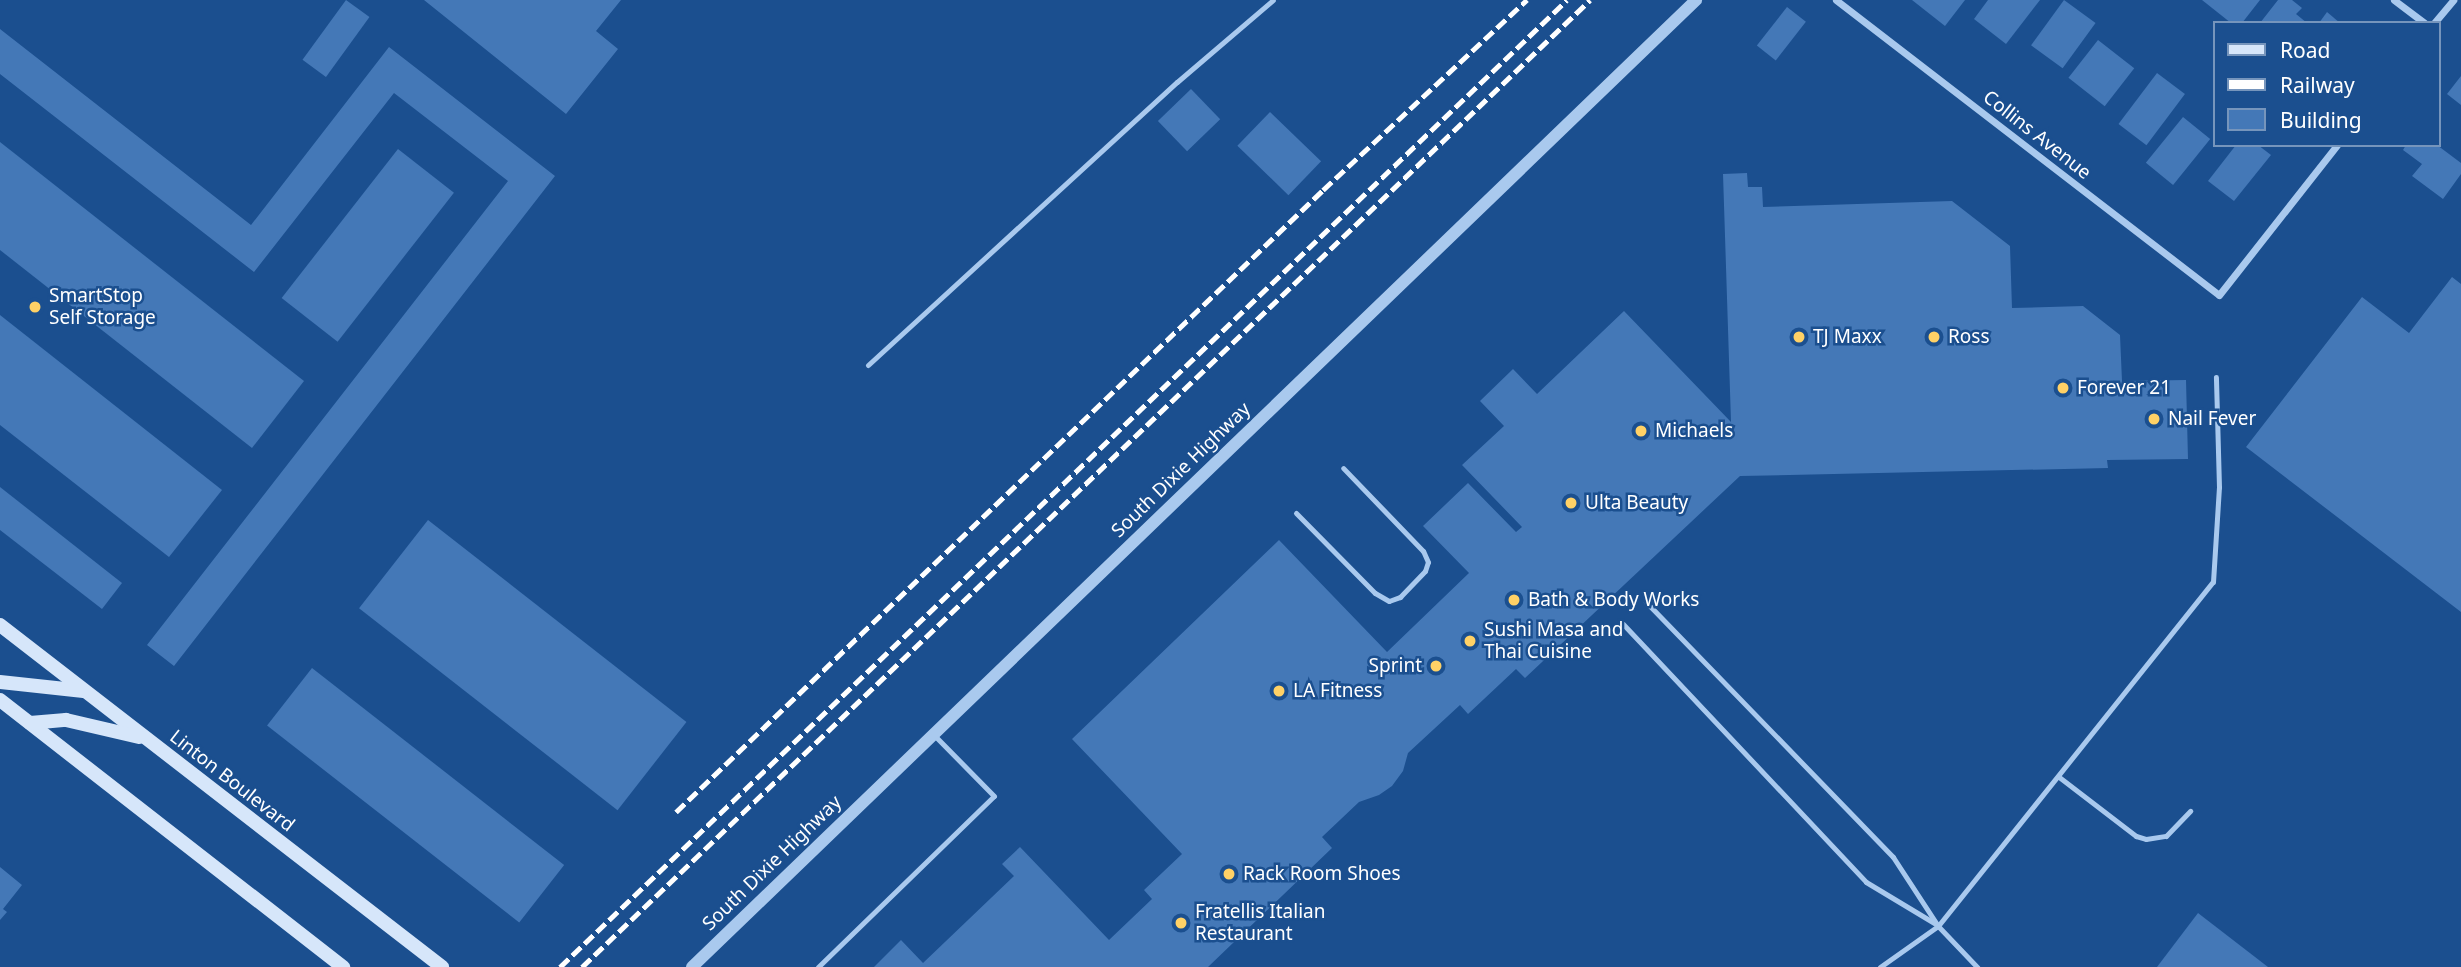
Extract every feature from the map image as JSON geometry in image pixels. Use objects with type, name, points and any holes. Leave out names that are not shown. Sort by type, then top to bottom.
[{"type":"main road","name":"Linton Boulevard","points":[[0,625],[442,967]]},
{"type":"main road","points":[[0,681],[84,691]]},
{"type":"main road","points":[[0,700],[343,967]]},
{"type":"main road","points":[[30,723],[66,720],[147,740]]},
{"type":"street","name":"South Dixie Highway","points":[[692,967],[1696,0]]},
{"type":"street","name":"Collins Avenue","points":[[1836,0],[2219,295],[2335,147]]},
{"type":"street","points":[[2394,0],[2421,21]]},
{"type":"street","points":[[2436,21],[2452,0]]},
{"type":"lane","points":[[868,365],[1177,82],[1273,0]]},
{"type":"lane","points":[[1880,967],[1938,926],[2213,582],[2219,486],[2216,377]]},
{"type":"lane","points":[[1296,513],[1375,593],[1389,601],[1400,597],[1425,571],[1428,562],[1423,551],[1343,468]]},
{"type":"lane","points":[[1646,602],[1893,857],[1938,926],[1977,967]]},
{"type":"lane","points":[[1623,624],[1866,882],[1938,926]]},
{"type":"lane","points":[[817,967],[994,796],[933,734]]},
{"type":"lane","points":[[2059,777],[2136,836],[2146,839],[2166,835],[2190,811]]},
{"type":"building","points":[[346,0],[369,17],[326,77],[303,60]]},
{"type":"building","points":[[424,0],[621,0],[596,31],[618,49],[566,114]]},
{"type":"building","points":[[1912,0],[1965,0],[1945,26]]},
{"type":"building","points":[[1988,0],[2040,0],[2006,44],[1974,19]]},
{"type":"building","points":[[2064,0],[2096,23],[2063,68],[2031,45]]},
{"type":"building","points":[[2202,0],[2260,0],[2244,21],[2228,21]]},
{"type":"building","points":[[2278,0],[2292,0],[2302,8],[2296,14],[2305,21],[2262,21]]},
{"type":"building","points":[[1787,7],[1806,22],[1776,60],[1757,46]]},
{"type":"building","points":[[2327,12],[2338,21],[2320,21]]},
{"type":"building","points":[[0,29],[251,225],[389,47],[555,176],[174,666],[147,645],[508,181],[394,93],[254,272],[0,74]]},
{"type":"building","points":[[2098,40],[2134,68],[2105,106],[2068,78]]},
{"type":"building","points":[[2157,73],[2185,94],[2146,145],[2118,124]]},
{"type":"building","points":[[2461,76],[2461,105],[2447,94]]},
{"type":"building","points":[[1191,89],[1220,119],[1187,151],[1158,121]]},
{"type":"building","points":[[1270,112],[1321,161],[1288,195],[1237,146]]},
{"type":"building","points":[[2183,117],[2210,139],[2173,185],[2146,163]]},
{"type":"building","points":[[0,142],[304,381],[252,448],[0,250]]},
{"type":"building","points":[[2234,147],[2261,147],[2271,155],[2234,201],[2208,181]]},
{"type":"building","points":[[2405,147],[2440,147],[2461,163],[2461,174],[2443,199],[2412,176],[2422,164],[2403,150]]},
{"type":"building","points":[[398,149],[454,193],[338,342],[282,298]]},
{"type":"building","points":[[1747,173],[1748,187],[1762,187],[1763,207],[1952,201],[2010,246],[2012,308],[2083,306],[2120,335],[2122,381],[2186,380],[2188,459],[2107,460],[2108,468],[1740,476],[1525,678],[1516,669],[1468,714],[1460,705],[1408,753],[1403,771],[1392,786],[1379,795],[1359,802],[1322,837],[1332,848],[1208,967],[874,967],[901,940],[923,963],[1014,876],[1002,864],[1020,847],[1109,940],[1152,899],[1144,890],[1182,854],[1072,739],[1279,540],[1387,652],[1469,573],[1423,526],[1468,483],[1516,532],[1522,527],[1462,465],[1504,426],[1480,401],[1513,369],[1537,394],[1624,311],[1731,422],[1723,174]]},
{"type":"building","points":[[2452,277],[2461,284],[2461,612],[2246,447],[2362,297],[2409,333]]},
{"type":"building","points":[[0,315],[222,490],[169,557],[0,425]]},
{"type":"building","points":[[0,487],[122,583],[102,609],[0,530]]},
{"type":"building","points":[[428,520],[686,722],[618,810],[359,608]]},
{"type":"building","points":[[312,668],[564,865],[519,923],[267,726]]},
{"type":"building","points":[[0,867],[22,885],[3,909],[7,912],[0,920]]},
{"type":"building","points":[[2198,913],[2268,967],[2157,967]]},
{"type":"railway","points":[[676,812],[1323,190],[1527,0]]},
{"type":"railway","points":[[560,967],[1567,0]]},
{"type":"railway","points":[[582,967],[1590,0]]},
{"type":"place","name":"SmartStop Self Storage","points":[[35,307]]},
{"type":"place","name":"TJ Maxx","points":[[1799,337]]},
{"type":"place","name":"Ross","points":[[1934,337]]},
{"type":"place","name":"Forever 21","points":[[2063,388]]},
{"type":"place","name":"Nail Fever","points":[[2154,419]]},
{"type":"place","name":"Michaels","points":[[1641,431]]},
{"type":"place","name":"Ulta Beauty","points":[[1571,503]]},
{"type":"place","name":"Bath & Body Works","points":[[1514,600]]},
{"type":"place","name":"Sushi Masa and Thai Cuisine","points":[[1470,641]]},
{"type":"place","name":"Sprint","points":[[1436,666]]},
{"type":"place","name":"LA Fitness","points":[[1279,691]]},
{"type":"place","name":"Rack Room Shoes","points":[[1229,874]]},
{"type":"place","name":"Fratellis Italian Restaurant","points":[[1181,923]]}]
